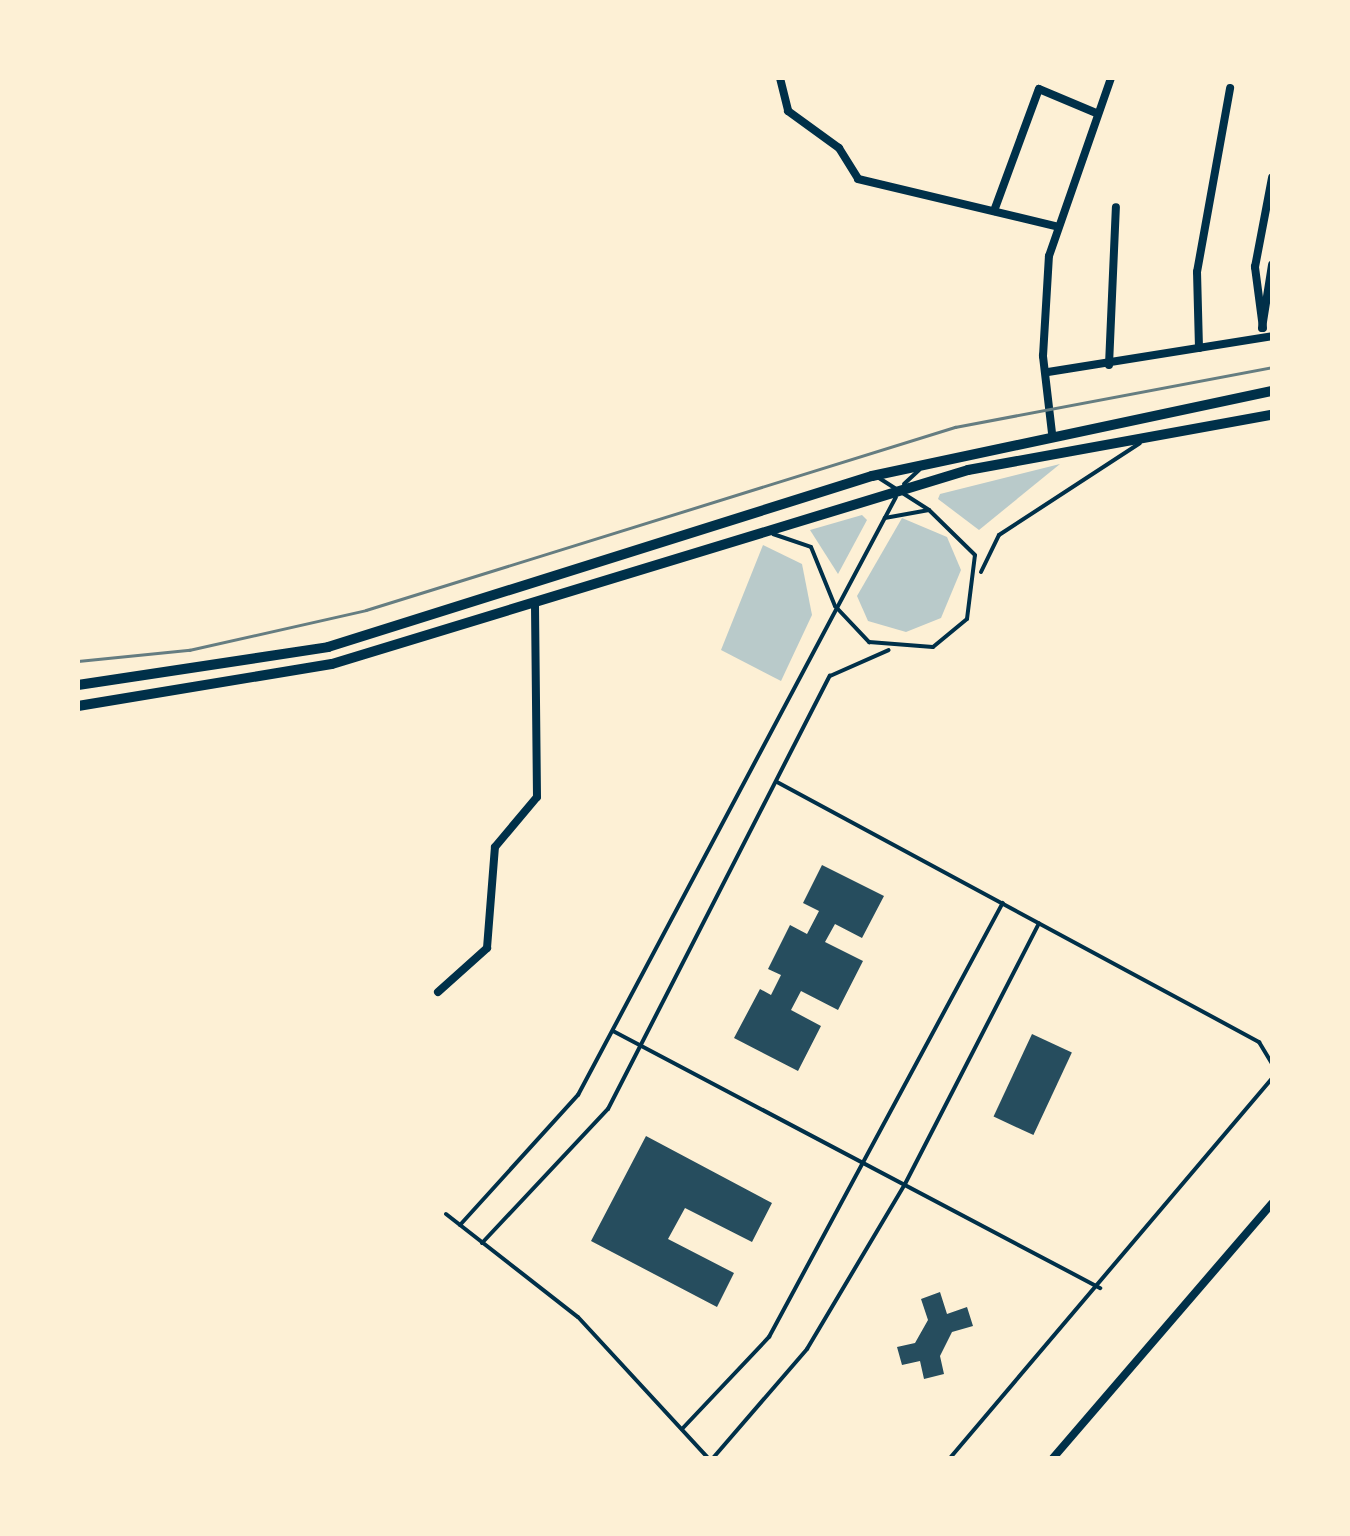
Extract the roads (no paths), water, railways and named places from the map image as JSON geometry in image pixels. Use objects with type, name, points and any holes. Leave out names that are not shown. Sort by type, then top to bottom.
[{"type":"main road","points":[[78,685],[328,647],[872,476],[1052,433],[1272,392]]},
{"type":"main road","points":[[78,706],[282,676],[535,603],[900,489],[1055,454],[1272,414]]},
{"type":"main road","points":[[1052,433],[1055,454]]},
{"type":"street","points":[[780,78],[788,111],[839,148],[858,178],[1056,226]]},
{"type":"street","points":[[1052,433],[1043,334],[1056,226],[1111,78]]},
{"type":"street","points":[[1199,348],[1197,272],[1230,88]]},
{"type":"street","points":[[994,211],[1039,89],[1096,113]]},
{"type":"street","points":[[1262,332],[1255,266],[1272,178]]},
{"type":"street","points":[[1109,366],[1116,208]]},
{"type":"street","points":[[1262,332],[1272,265]]},
{"type":"street","points":[[1048,372],[1109,366],[1262,332],[1272,336]]},
{"type":"street","points":[[438,992],[487,948],[495,847],[537,797],[535,603]]},
{"type":"street","points":[[1054,1458],[1272,1202]]},
{"type":"lane","points":[[482,1243],[591,1131],[641,1045],[830,676],[889,650],[952,636],[998,535],[1147,440]]},
{"type":"lane","points":[[460,1226],[578,1095],[834,606],[900,489],[936,460]]},
{"type":"lane","points":[[872,476],[900,489],[965,535],[979,577]]},
{"type":"lane","points":[[885,518],[929,510]]},
{"type":"lane","points":[[754,532],[802,540],[834,606],[889,650]]},
{"type":"lane","points":[[776,782],[1259,1042],[1272,1064]]},
{"type":"lane","points":[[682,1429],[769,1336],[866,1164],[1003,904]]},
{"type":"lane","points":[[446,1214],[578,1318],[710,1458],[806,1349],[905,1184],[1039,923]]},
{"type":"lane","points":[[614,1030],[1100,1288]]},
{"type":"lane","points":[[950,1458],[1100,1288],[1272,1078]]},
{"type":"tram line","points":[[78,661],[189,650],[366,610],[955,427],[1272,367]]}]
